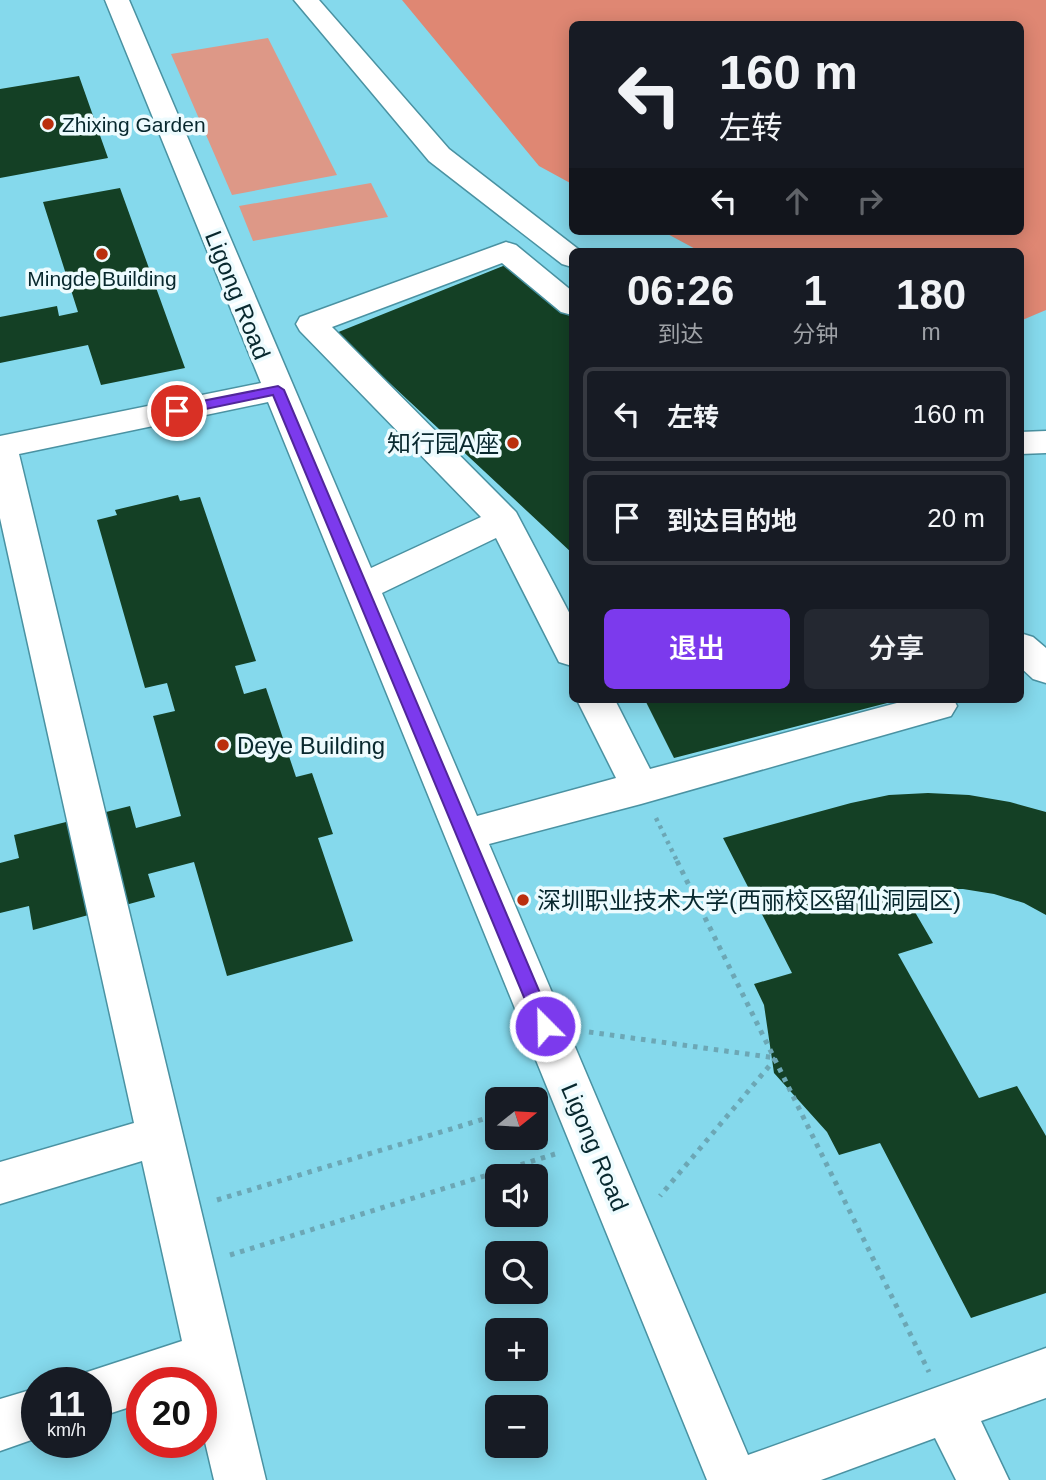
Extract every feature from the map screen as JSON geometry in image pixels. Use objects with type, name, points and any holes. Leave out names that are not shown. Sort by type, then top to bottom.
[{"type":"street","name":"Ligong Road","points":[[117,0],[733,1480]]},
{"type":"street","points":[[306,0],[439,155],[569,256]]},
{"type":"street","points":[[569,304],[506,251],[311,324],[504,520],[569,647]]},
{"type":"street","points":[[240,1480],[0,447],[278,390]]},
{"type":"street","points":[[1024,443],[1046,442]]},
{"type":"street","points":[[361,588],[504,520]]},
{"type":"street","points":[[1024,650],[1046,669]]},
{"type":"street","points":[[598,703],[641,789]]},
{"type":"street","points":[[464,835],[938,706],[936,703]]},
{"type":"street","points":[[0,1183],[158,1136]]},
{"type":"street","points":[[112,1389],[210,1356]]},
{"type":"street","points":[[750,1480],[1046,1373]]},
{"type":"street","points":[[947,1408],[983,1480]]},
{"type":"street","points":[[0,1425],[21,1418]]},
{"type":"path","points":[[641,789],[947,1408]]},
{"type":"path","points":[[545,1026],[776,1058]]},
{"type":"path","points":[[630,1232],[776,1058]]},
{"type":"path","points":[[176,1213],[485,1119]]},
{"type":"path","points":[[189,1268],[593,1142]]},
{"type":"shaded area","name":"深圳职业技术大学(西丽校区留仙洞园区)","points":[[0,0],[1046,0],[1046,1480],[0,1480]]},
{"type":"shaded area","points":[[402,0],[1046,0],[1046,310],[1024,319],[1024,248],[694,248],[669,235],[1024,235],[1024,21],[569,21],[569,182],[539,166]]},
{"type":"shaded area","points":[[268,38],[337,175],[232,195],[171,54]]},
{"type":"shaded area","points":[[371,183],[388,217],[253,241],[239,206]]},
{"type":"building","name":"Zhixing Garden","points":[[79,76],[108,158],[0,178],[0,89]]},
{"type":"building","name":"Mingde Building","points":[[120,188],[185,368],[101,385],[88,345],[0,363],[0,317],[57,306],[59,316],[78,312],[43,202]]},
{"type":"building","name":"知行园A座","points":[[508,264],[569,315],[569,550],[336,333]]},
{"type":"building","name":"Deye Building","points":[[178,495],[180,501],[200,497],[256,661],[235,666],[244,694],[266,688],[296,777],[312,773],[333,834],[318,838],[353,941],[227,976],[194,862],[148,874],[155,897],[33,930],[29,906],[0,913],[0,863],[19,858],[14,835],[130,806],[136,828],[181,816],[153,716],[175,711],[167,683],[145,688],[97,520],[117,515],[115,510]]},
{"type":"building","points":[[646,703],[887,703],[674,758]]},
{"type":"building","points":[[889,795],[969,795],[1046,812],[1046,915],[1024,903],[963,889],[933,889],[905,895],[933,943],[898,954],[979,1098],[1017,1086],[1046,1136],[1046,1293],[971,1318],[880,1143],[839,1155],[827,1132],[774,1073],[764,1005],[754,984],[792,973],[723,838],[851,803]]},
{"type":"place","name":"Zhixing Garden","points":[[48,124]]},
{"type":"place","name":"Mingde Building","points":[[102,254]]},
{"type":"place","name":"知行园A座","points":[[513,443]]},
{"type":"place","name":"Deye Building","points":[[223,745]]},
{"type":"place","name":"深圳职业技术大学(西丽校区留仙洞园区)","points":[[523,900]]},
{"type":"route","points":[[177,411],[278,390],[545,1026]]}]
